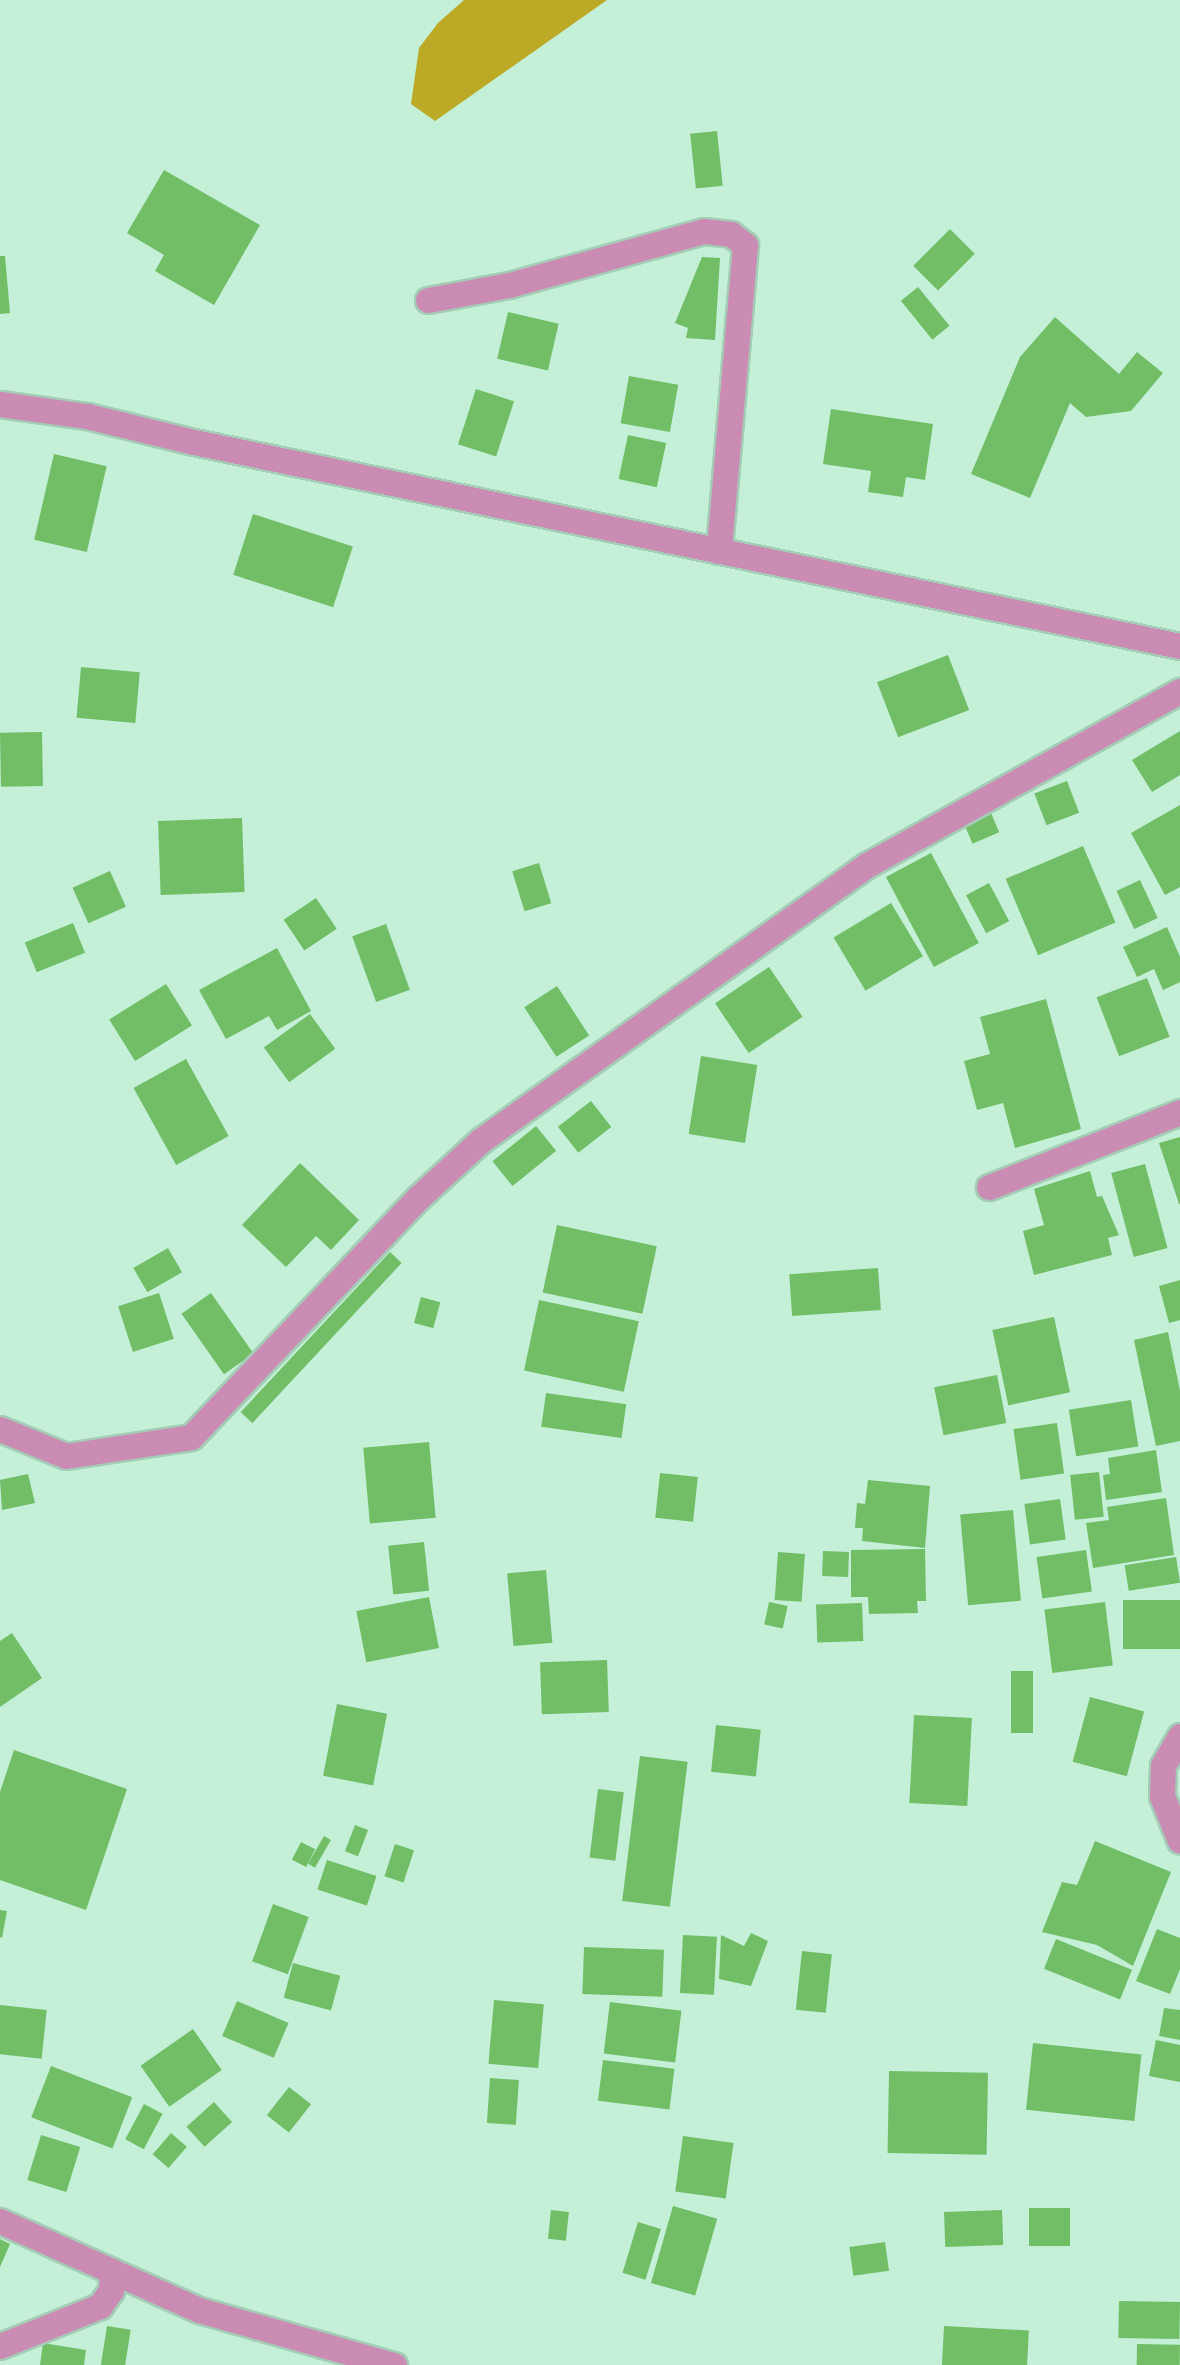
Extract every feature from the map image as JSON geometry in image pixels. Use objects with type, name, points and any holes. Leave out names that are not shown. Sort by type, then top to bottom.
[{"type":"street","points":[[428,300],[509,285],[704,231],[731,234],[745,245],[719,551]]},
{"type":"street","points":[[0,404],[87,416],[194,442],[1180,646]]},
{"type":"street","points":[[0,1429],[66,1456],[191,1437],[418,1198],[480,1142],[866,866],[1180,691]]},
{"type":"street","points":[[989,1188],[1180,1112]]},
{"type":"street","points":[[1180,1736],[1163,1766],[1162,1796],[1180,1841]]},
{"type":"street","points":[[0,2221],[198,2310],[394,2365]]},
{"type":"street","points":[[0,2346],[100,2306],[112,2290],[112,2272]]},
{"type":"shaded area","points":[[464,0],[607,0],[435,121],[411,104],[419,48],[438,23]]},
{"type":"building","points":[[717,131],[723,186],[696,189],[690,134]]},
{"type":"building","points":[[164,170],[260,225],[214,305],[155,271],[164,255],[127,233]]},
{"type":"building","points":[[950,229],[975,254],[938,291],[913,266]]},
{"type":"building","points":[[0,256],[5,256],[10,313],[0,314]]},
{"type":"building","points":[[702,257],[720,258],[715,340],[686,338],[688,328],[675,323]]},
{"type":"building","points":[[918,287],[949,326],[932,340],[901,301]]},
{"type":"building","points":[[508,312],[559,324],[548,370],[497,359]]},
{"type":"building","points":[[1055,317],[1119,374],[1137,352],[1163,373],[1131,411],[1086,417],[1070,403],[1030,498],[971,474],[1020,357]]},
{"type":"building","points":[[629,376],[678,385],[670,432],[621,423]]},
{"type":"building","points":[[476,389],[514,401],[496,457],[458,444]]},
{"type":"building","points":[[831,409],[933,424],[925,480],[906,477],[903,497],[868,492],[871,471],[823,464]]},
{"type":"building","points":[[628,435],[666,443],[657,487],[619,479]]},
{"type":"building","points":[[54,454],[107,466],[87,552],[34,540]]},
{"type":"building","points":[[253,514],[353,546],[333,607],[233,575]]},
{"type":"building","points":[[948,655],[969,710],[898,737],[877,682]]},
{"type":"building","points":[[81,667],[140,672],[135,723],[77,718]]},
{"type":"building","points":[[1180,731],[1180,775],[1152,792],[1132,760]]},
{"type":"building","points":[[42,732],[43,786],[1,787],[0,733]]},
{"type":"building","points":[[1067,781],[1079,813],[1047,825],[1034,794]]},
{"type":"building","points":[[1180,805],[1180,887],[1165,895],[1131,833]]},
{"type":"building","points":[[991,813],[999,832],[973,844],[964,824]]},
{"type":"building","points":[[242,818],[245,892],[161,895],[158,821]]},
{"type":"building","points":[[1083,846],[1115,922],[1038,955],[1006,879]]},
{"type":"building","points":[[931,853],[979,943],[934,967],[886,877]]},
{"type":"building","points":[[539,863],[551,903],[525,911],[512,871]]},
{"type":"building","points":[[110,871],[126,907],[88,923],[73,888]]},
{"type":"building","points":[[1140,880],[1158,918],[1134,929],[1116,891]]},
{"type":"building","points":[[989,883],[1009,921],[986,933],[966,895]]},
{"type":"building","points":[[316,898],[337,929],[304,950],[284,920]]},
{"type":"building","points":[[891,903],[923,956],[866,991],[834,938]]},
{"type":"building","points":[[73,923],[85,953],[37,972],[25,942]]},
{"type":"building","points":[[386,924],[410,990],[376,1002],[352,936]]},
{"type":"building","points":[[1167,927],[1180,957],[1180,982],[1163,990],[1154,969],[1137,977],[1123,947]]},
{"type":"building","points":[[277,948],[311,1011],[277,1030],[269,1016],[226,1039],[199,990]]},
{"type":"building","points":[[769,967],[803,1017],[749,1053],[715,1003]]},
{"type":"building","points":[[1147,978],[1170,1037],[1119,1056],[1097,997]]},
{"type":"building","points":[[166,984],[192,1026],[135,1061],[109,1020]]},
{"type":"building","points":[[557,986],[589,1035],[556,1057],[524,1007]]},
{"type":"building","points":[[1046,999],[1081,1129],[1015,1148],[1003,1103],[977,1110],[964,1061],[990,1054],[980,1017]]},
{"type":"building","points":[[310,1014],[335,1049],[289,1082],[264,1048]]},
{"type":"building","points":[[701,1056],[757,1065],[745,1143],[689,1134]]},
{"type":"building","points":[[186,1059],[229,1136],[176,1165],[134,1088]]},
{"type":"building","points":[[591,1101],[611,1127],[578,1153],[558,1127]]},
{"type":"building","points":[[536,1126],[556,1151],[513,1186],[492,1161]]},
{"type":"building","points":[[1180,1137],[1180,1204],[1179,1204],[1159,1143]]},
{"type":"building","points":[[300,1163],[359,1220],[331,1250],[316,1236],[286,1267],[242,1225]]},
{"type":"building","points":[[1145,1164],[1168,1248],[1134,1257],[1111,1173]]},
{"type":"building","points":[[1090,1171],[1097,1197],[1102,1196],[1119,1235],[1108,1238],[1112,1255],[1034,1275],[1023,1231],[1044,1225],[1034,1189]]},
{"type":"building","points":[[557,1225],[657,1246],[642,1314],[543,1292]]},
{"type":"building","points":[[168,1248],[182,1272],[147,1292],[133,1268]]},
{"type":"building","points":[[390,1252],[402,1263],[252,1423],[241,1412]]},
{"type":"building","points":[[878,1268],[881,1310],[792,1316],[789,1274]]},
{"type":"building","points":[[1180,1280],[1180,1320],[1169,1323],[1159,1286]]},
{"type":"building","points":[[159,1293],[174,1339],[133,1352],[118,1306]]},
{"type":"building","points":[[211,1293],[253,1354],[224,1374],[182,1314]]},
{"type":"building","points":[[421,1297],[440,1302],[433,1328],[414,1323]]},
{"type":"building","points":[[539,1300],[639,1321],[624,1392],[524,1370]]},
{"type":"building","points":[[1054,1317],[1070,1392],[1008,1405],[992,1330]]},
{"type":"building","points":[[1168,1332],[1180,1391],[1180,1441],[1156,1446],[1134,1340]]},
{"type":"building","points":[[997,1375],[1006,1423],[944,1435],[934,1387]]},
{"type":"building","points":[[546,1393],[626,1404],[621,1438],[541,1427]]},
{"type":"building","points":[[1131,1400],[1138,1446],[1076,1456],[1069,1410]]},
{"type":"building","points":[[1057,1423],[1064,1474],[1021,1480],[1013,1429]]},
{"type":"building","points":[[429,1442],[436,1518],[370,1523],[363,1448]]},
{"type":"building","points":[[1156,1450],[1162,1492],[1106,1500],[1103,1475],[1110,1474],[1108,1458]]},
{"type":"building","points":[[1099,1472],[1104,1517],[1075,1520],[1070,1475]]},
{"type":"building","points":[[660,1473],[698,1477],[693,1522],[655,1518]]},
{"type":"building","points":[[28,1474],[35,1503],[2,1510],[0,1480]]},
{"type":"building","points":[[868,1480],[930,1486],[925,1548],[862,1541],[863,1528],[855,1528],[857,1503],[865,1504]]},
{"type":"building","points":[[1166,1498],[1174,1555],[1093,1568],[1086,1523],[1109,1520],[1107,1507]]},
{"type":"building","points":[[1060,1499],[1066,1540],[1030,1545],[1024,1504]]},
{"type":"building","points":[[1013,1510],[1021,1601],[968,1605],[960,1515]]},
{"type":"building","points":[[424,1542],[429,1591],[393,1594],[388,1546]]},
{"type":"building","points":[[925,1549],[926,1601],[917,1601],[918,1613],[869,1614],[868,1597],[851,1597],[851,1550]]},
{"type":"building","points":[[1086,1550],[1092,1592],[1042,1599],[1036,1557]]},
{"type":"building","points":[[823,1551],[849,1552],[848,1577],[822,1576]]},
{"type":"building","points":[[778,1552],[805,1554],[802,1602],[775,1600]]},
{"type":"building","points":[[1176,1557],[1180,1583],[1129,1591],[1125,1565]]},
{"type":"building","points":[[546,1570],[552,1643],[514,1646],[507,1573]]},
{"type":"building","points":[[429,1597],[439,1648],[366,1662],[356,1611]]},
{"type":"building","points":[[1123,1600],[1180,1600],[1180,1649],[1123,1649]]},
{"type":"building","points":[[769,1602],[788,1606],[783,1628],[764,1624]]},
{"type":"building","points":[[1105,1602],[1113,1666],[1052,1673],[1044,1609]]},
{"type":"building","points":[[862,1603],[863,1641],[817,1643],[816,1605]]},
{"type":"building","points":[[12,1633],[42,1678],[0,1707],[0,1641]]},
{"type":"building","points":[[607,1660],[609,1712],[542,1714],[540,1662]]},
{"type":"building","points":[[1011,1671],[1033,1671],[1033,1733],[1011,1733]]},
{"type":"building","points":[[1090,1697],[1144,1711],[1127,1776],[1073,1762]]},
{"type":"building","points":[[337,1704],[387,1714],[373,1785],[323,1776]]},
{"type":"building","points":[[914,1715],[972,1718],[967,1806],[909,1803]]},
{"type":"building","points":[[716,1725],[761,1730],[756,1776],[711,1772]]},
{"type":"building","points":[[14,1750],[127,1789],[86,1910],[0,1880],[0,1792]]},
{"type":"building","points":[[640,1756],[688,1762],[670,1907],[622,1901]]},
{"type":"building","points":[[598,1789],[624,1792],[615,1861],[590,1857]]},
{"type":"building","points":[[355,1825],[368,1830],[358,1856],[345,1851]]},
{"type":"building","points":[[324,1836],[331,1840],[315,1868],[308,1864]]},
{"type":"building","points":[[1095,1841],[1171,1872],[1133,1966],[1097,1945],[1042,1932],[1062,1882],[1077,1885]]},
{"type":"building","points":[[301,1842],[315,1849],[306,1867],[292,1860]]},
{"type":"building","points":[[395,1844],[414,1850],[404,1883],[384,1876]]},
{"type":"building","points":[[327,1860],[376,1876],[367,1906],[317,1889]]},
{"type":"building","points":[[273,1904],[309,1917],[288,1974],[252,1961]]},
{"type":"building","points":[[0,1910],[7,1911],[2,1938],[0,1937]]},
{"type":"building","points":[[1157,1929],[1180,1938],[1180,1969],[1170,1994],[1136,1981]]},
{"type":"building","points":[[751,1933],[768,1941],[751,1986],[719,1979],[721,1935],[744,1946]]},
{"type":"building","points":[[683,1935],[717,1937],[714,1995],[680,1993]]},
{"type":"building","points":[[1056,1939],[1132,1970],[1120,1999],[1044,1969]]},
{"type":"building","points":[[584,1947],[664,1950],[662,1997],[582,1994]]},
{"type":"building","points":[[802,1951],[832,1954],[826,2013],[796,2010]]},
{"type":"building","points":[[293,1963],[340,1976],[331,2010],[284,1998]]},
{"type":"building","points":[[494,2000],[544,2004],[538,2068],[488,2064]]},
{"type":"building","points":[[237,2001],[289,2023],[274,2058],[222,2036]]},
{"type":"building","points":[[610,2002],[681,2011],[675,2062],[604,2054]]},
{"type":"building","points":[[0,2005],[47,2010],[42,2059],[0,2054]]},
{"type":"building","points":[[1164,2008],[1180,2010],[1180,2040],[1159,2036]]},
{"type":"building","points":[[193,2029],[222,2070],[169,2107],[141,2066]]},
{"type":"building","points":[[1156,2040],[1180,2045],[1180,2082],[1149,2076]]},
{"type":"building","points":[[1033,2043],[1141,2054],[1134,2121],[1026,2110]]},
{"type":"building","points":[[603,2060],[674,2069],[669,2109],[598,2101]]},
{"type":"building","points":[[51,2066],[132,2097],[113,2149],[31,2117]]},
{"type":"building","points":[[889,2071],[988,2073],[987,2155],[888,2153]]},
{"type":"building","points":[[490,2078],[519,2080],[516,2125],[487,2123]]},
{"type":"building","points":[[289,2087],[311,2104],[289,2133],[267,2115]]},
{"type":"building","points":[[214,2102],[232,2122],[205,2147],[187,2127]]},
{"type":"building","points":[[144,2104],[163,2114],[144,2149],[125,2139]]},
{"type":"building","points":[[171,2133],[187,2147],[168,2168],[153,2154]]},
{"type":"building","points":[[41,2135],[80,2147],[66,2192],[27,2180]]},
{"type":"building","points":[[683,2136],[734,2143],[726,2199],[675,2191]]},
{"type":"building","points":[[673,2206],[717,2219],[695,2296],[651,2283]]},
{"type":"building","points":[[1029,2208],[1070,2208],[1070,2246],[1029,2246]]},
{"type":"building","points":[[551,2210],[569,2212],[566,2241],[548,2239]]},
{"type":"building","points":[[1002,2210],[1003,2245],[945,2247],[944,2212]]},
{"type":"building","points":[[638,2222],[661,2229],[645,2280],[623,2273]]},
{"type":"building","points":[[0,2239],[10,2244],[0,2267]]},
{"type":"building","points":[[885,2242],[889,2271],[853,2276],[849,2247]]},
{"type":"building","points":[[1119,2301],[1180,2302],[1179,2339],[1118,2338]]},
{"type":"building","points":[[107,2326],[131,2330],[125,2365],[101,2365]]},
{"type":"building","points":[[944,2326],[1029,2330],[1027,2365],[942,2365]]},
{"type":"building","points":[[43,2343],[86,2350],[84,2365],[40,2365]]},
{"type":"building","points":[[1137,2344],[1180,2345],[1180,2365],[1137,2365]]}]
